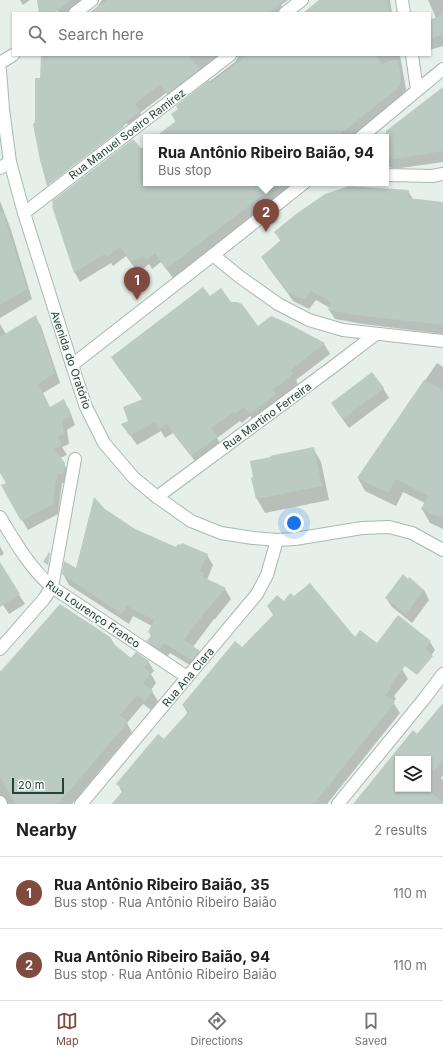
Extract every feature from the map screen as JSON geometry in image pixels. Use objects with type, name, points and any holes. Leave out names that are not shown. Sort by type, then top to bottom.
[{"type":"street","points":[[76,12],[92,0]]},
{"type":"street","points":[[286,12],[302,0]]},
{"type":"street","points":[[402,0],[404,12]]},
{"type":"street","points":[[0,63],[12,56]]},
{"type":"street","name":"Rua Manuel Soeiro Ramirez","points":[[24,213],[229,56]]},
{"type":"street","points":[[412,56],[418,90]]},
{"type":"street","points":[[365,134],[443,69]]},
{"type":"street","name":"Avenida do Oratório","points":[[0,70],[5,165],[24,213],[86,408],[104,443],[134,478],[157,497],[191,521],[221,533],[277,540],[295,539],[362,528],[390,527],[412,533],[443,550]]},
{"type":"street","points":[[389,175],[432,176],[443,174]]},
{"type":"street","points":[[72,365],[300,186]]},
{"type":"street","points":[[213,255],[240,277],[278,304],[309,320],[343,330],[443,341]]},
{"type":"street","name":"Rua Martino Ferreira","points":[[157,497],[376,334]]},
{"type":"street","points":[[0,649],[44,599],[52,587],[75,459]]},
{"type":"street","name":"Rua Lourenço Franco","points":[[0,517],[22,554],[42,579],[187,677]]},
{"type":"street","name":"Rua Ana Clara","points":[[81,804],[257,594],[267,575],[277,540]]},
{"type":"street","points":[[338,804],[424,700],[443,674]]},
{"type":"building","points":[[37,0],[71,0],[55,12],[39,12]]},
{"type":"building","points":[[107,0],[285,0],[269,12],[91,12]]},
{"type":"building","points":[[319,0],[387,0],[389,12],[304,12]]},
{"type":"building","points":[[443,14],[443,34],[431,39],[431,20]]},
{"type":"building","points":[[41,56],[190,56],[200,69],[167,94],[160,84],[135,104],[140,111],[122,125],[124,127],[47,186],[33,124],[35,122],[35,78],[40,78]]},
{"type":"building","points":[[246,56],[377,56],[382,64],[397,59],[401,79],[396,90],[340,134],[159,134],[176,121],[171,114],[178,109],[176,106],[209,80],[211,83]]},
{"type":"building","points":[[443,87],[443,151],[389,159],[389,134],[386,134],[386,131]]},
{"type":"building","points":[[133,139],[143,151],[143,186],[275,186],[166,269],[155,253],[146,260],[143,255],[137,260],[136,259],[131,262],[120,247],[107,257],[105,254],[74,273],[52,206],[52,201]]},
{"type":"building","points":[[349,186],[409,190],[408,198],[443,202],[443,325],[356,315],[328,310],[331,302],[311,291],[304,300],[286,291],[261,257],[281,240],[274,232],[296,214],[325,194]]},
{"type":"building","points":[[0,212],[3,212],[27,289],[0,305]]},
{"type":"building","points":[[203,287],[210,296],[221,288],[231,302],[242,304],[258,326],[271,316],[325,343],[291,370],[293,374],[273,390],[276,394],[250,414],[244,407],[211,428],[218,437],[191,456],[167,424],[159,429],[155,422],[130,436],[121,424],[128,421],[123,407],[143,399],[111,357]]},
{"type":"building","points":[[36,315],[55,373],[38,384],[50,407],[64,399],[71,416],[62,420],[64,434],[58,437],[62,445],[54,449],[65,463],[63,474],[57,474],[53,504],[21,521],[1,485],[6,483],[0,473],[0,337]]},
{"type":"building","points":[[372,372],[384,388],[343,419],[331,403]]},
{"type":"building","points":[[424,380],[443,390],[443,518],[421,509],[428,496],[396,479],[389,493],[357,478]]},
{"type":"building","points":[[314,447],[322,486],[256,499],[251,478],[253,477],[250,461]]},
{"type":"building","points":[[94,497],[105,509],[135,529],[176,547],[178,544],[180,545],[182,543],[208,554],[200,571],[204,573],[203,577],[226,588],[207,609],[184,640],[200,651],[192,660],[164,643],[159,649],[146,641],[152,635],[148,632],[154,620],[127,606],[122,614],[62,574],[64,561],[76,568]]},
{"type":"building","points":[[49,552],[50,553],[48,565],[43,562]]},
{"type":"building","points":[[0,562],[20,594],[0,607]]},
{"type":"building","points":[[403,574],[408,579],[409,577],[424,590],[406,614],[385,598]]},
{"type":"building","points":[[310,583],[355,637],[360,630],[377,643],[398,615],[431,641],[425,649],[433,656],[417,675],[405,666],[389,686],[391,688],[385,695],[395,702],[314,804],[112,804],[124,790],[116,784],[158,734],[164,739],[189,711],[182,705],[235,641],[242,647],[274,614],[267,606],[277,595],[284,601],[290,593],[294,596]]},
{"type":"building","points":[[60,604],[110,637],[115,645],[131,658],[136,652],[149,661],[144,667],[151,673],[143,683],[153,691],[145,701],[137,695],[120,715],[128,722],[58,804],[16,804],[0,777],[0,672]]},
{"type":"building","points":[[443,703],[443,759],[434,771],[431,768],[431,756],[395,756],[395,792],[431,792],[443,802],[443,804],[353,804],[413,730],[417,734]]},
{"type":"place","name":"Rua Antônio Ribeiro Baião, 94","points":[[266,232]]},
{"type":"place","name":"Rua Antônio Ribeiro Baião, 35","points":[[137,300]]}]
